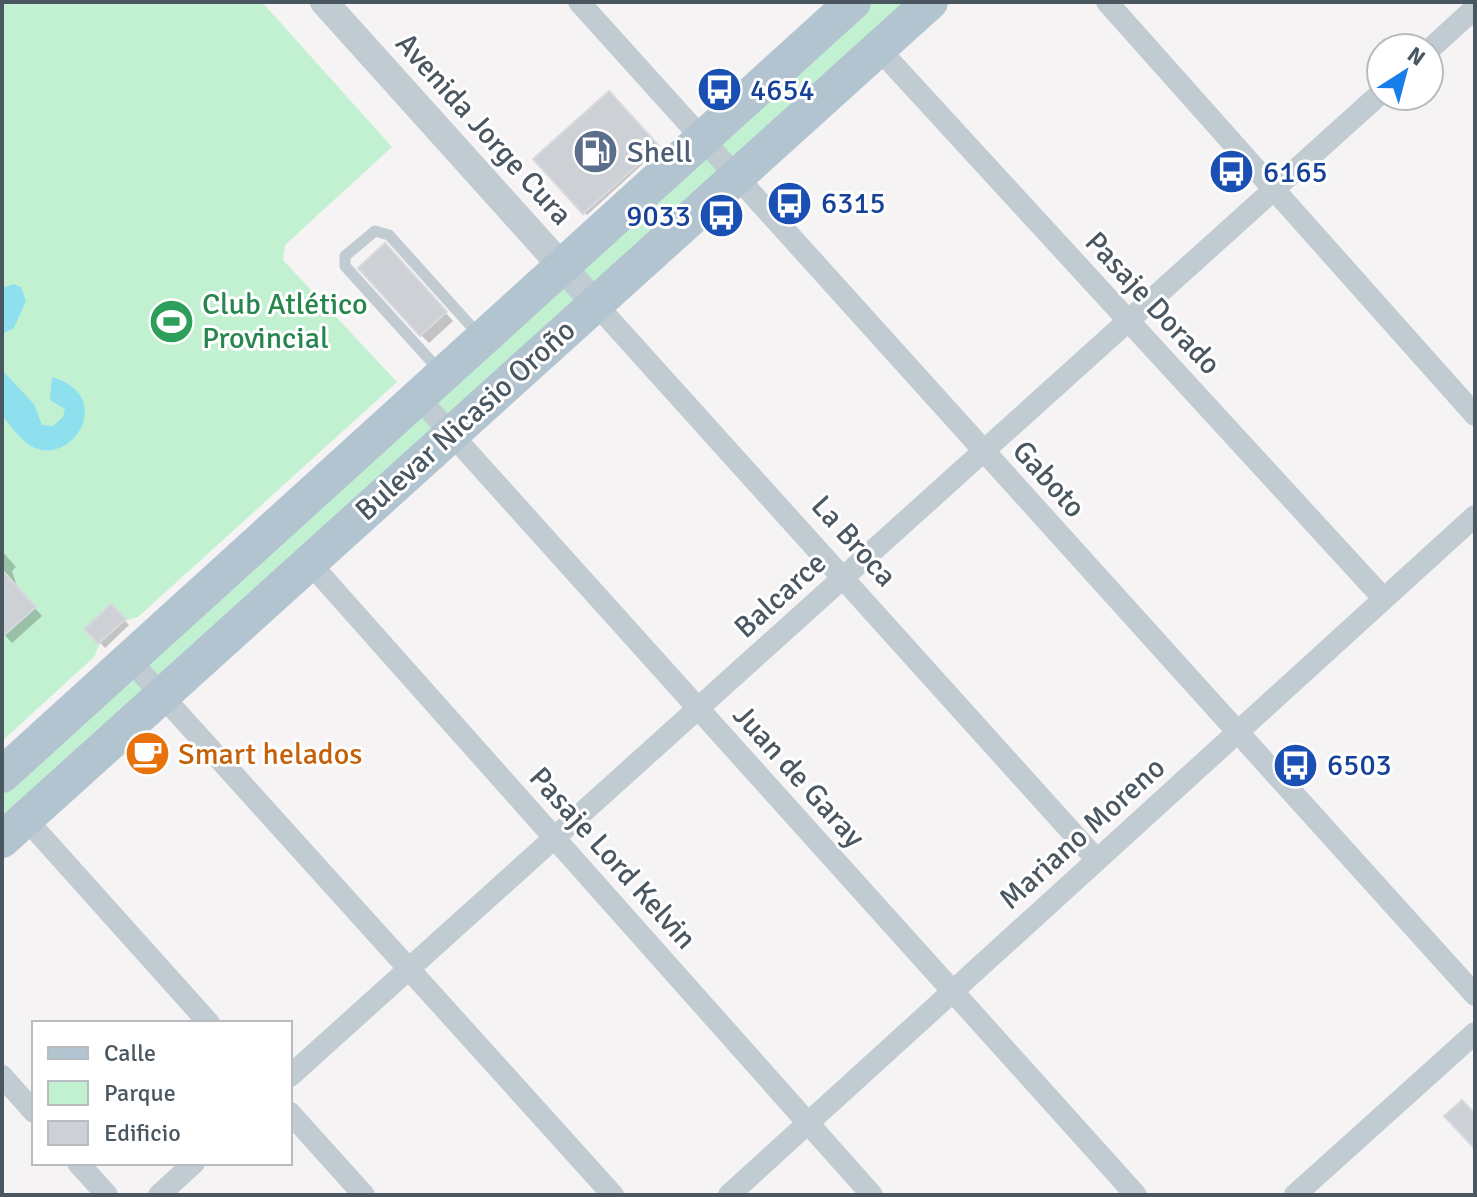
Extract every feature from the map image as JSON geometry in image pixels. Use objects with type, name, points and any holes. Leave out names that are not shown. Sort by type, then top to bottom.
[{"type":"main road","name":"Bulevar Nicasio Oroño","points":[[14,830],[594,302],[930,2]]},
{"type":"main road","name":"Bulevar Nicasio Oroño","points":[[2,775],[702,139],[846,4]]},
{"type":"street","name":"Avenida Jorge Cura","points":[[324,2],[561,266]]},
{"type":"street","name":"Gaboto","points":[[579,2],[1475,995]]},
{"type":"street","points":[[1107,2],[1475,415]]},
{"type":"street","points":[[1445,35],[1475,8]]},
{"type":"street","name":"Pasaje Dorado","points":[[878,48],[1384,599]]},
{"type":"street","name":"Balcarce","points":[[292,1074],[1365,107]]},
{"type":"street","name":"La Broca","points":[[561,266],[1097,860]]},
{"type":"street","name":"Juan de Garay","points":[[430,386],[450,433],[1136,1195]]},
{"type":"street","name":"Mariano Moreno","points":[[729,1195],[1475,516]]},
{"type":"street","name":"Pasaje Lord Kelvin","points":[[309,562],[872,1195]]},
{"type":"street","points":[[129,659],[613,1195]]},
{"type":"street","points":[[14,830],[207,1021]]},
{"type":"street","points":[[1295,1195],[1475,1033]]},
{"type":"street","points":[[2,1076],[32,1110]]},
{"type":"street","points":[[292,1115],[364,1195]]},
{"type":"street","points":[[80,1165],[107,1195]]},
{"type":"street","points":[[159,1195],[192,1165]]},
{"type":"lane","points":[[430,386],[345,266],[345,256],[375,231],[389,235],[482,338]]},
{"type":"green space","name":"Club Atlético Provincial","points":[[2,2],[262,2],[392,147],[285,245],[283,260],[397,382],[138,617],[111,630],[95,656],[2,741]]},
{"type":"green space","points":[[853,2],[930,2],[2,840],[2,775]]},
{"type":"water","points":[[14,284],[21,287],[26,301],[14,328],[4,333],[2,288]]},
{"type":"water","points":[[2,370],[34,404],[42,425],[53,426],[63,417],[65,409],[50,400],[52,377],[72,387],[83,400],[85,415],[71,441],[58,449],[43,450],[21,438],[2,416]]},
{"type":"building","name":"Shell","points":[[609,91],[659,146],[583,214],[533,159]]},
{"type":"building","points":[[385,243],[447,312],[420,336],[358,268]]},
{"type":"building","points":[[2,570],[36,607],[2,637]]},
{"type":"building","points":[[111,604],[126,619],[98,644],[84,629]]},
{"type":"building","points":[[1462,1100],[1475,1114],[1475,1149],[1444,1116]]},
{"type":"place","name":"4654","points":[[719,90]]},
{"type":"place","name":"Shell","points":[[596,152]]},
{"type":"place","name":"6165","points":[[1232,172]]},
{"type":"place","name":"6315","points":[[790,203]]},
{"type":"place","name":"9033","points":[[722,216]]},
{"type":"place","name":"Club Atlético Provincial","points":[[171,321]]},
{"type":"place","name":"Smart helados","points":[[147,754]]},
{"type":"place","name":"6503","points":[[1296,765]]}]
